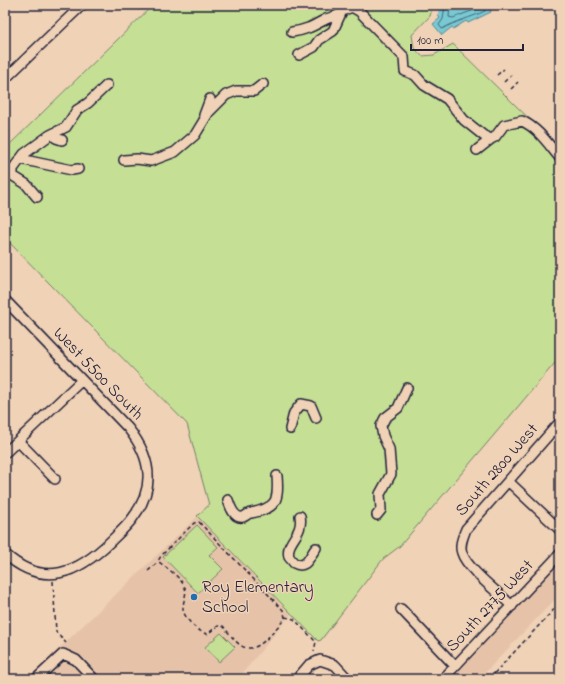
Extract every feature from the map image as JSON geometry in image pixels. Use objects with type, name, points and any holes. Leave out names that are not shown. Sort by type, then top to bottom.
[{"type":"street","points":[[5,79],[82,5]]},
{"type":"street","points":[[299,55],[314,47],[320,40],[333,31],[337,17],[344,9],[357,7],[404,57],[405,70],[408,73],[415,75],[424,85],[447,99],[469,127],[484,136],[491,138]]},
{"type":"street","points":[[292,32],[315,27],[327,19],[337,17]]},
{"type":"street","points":[[124,160],[138,159],[151,162],[174,152],[195,135],[202,123],[209,105],[229,94],[239,91],[254,91],[263,84]]},
{"type":"street","points":[[37,197],[26,184],[13,176],[12,171],[20,159],[29,150],[66,127],[77,110],[88,103],[107,85]]},
{"type":"street","points":[[477,150],[491,138],[497,136],[504,124],[522,121],[530,125],[560,158]]},
{"type":"street","points":[[56,132],[56,138],[62,140]]},
{"type":"street","points":[[20,159],[72,170],[78,169]]},
{"type":"street","name":"West 5500 South","points":[[5,300],[128,428],[140,443],[147,460],[148,480],[141,507],[131,521],[96,555],[66,572],[53,574],[41,573],[25,567],[5,554]]},
{"type":"street","points":[[5,453],[82,380]]},
{"type":"street","points":[[377,515],[381,510],[380,494],[391,474],[390,452],[381,426],[385,418],[398,408],[407,388]]},
{"type":"street","points":[[290,429],[294,413],[301,404],[311,406],[316,418]]},
{"type":"street","name":"South 2800 West","points":[[512,606],[467,563],[461,552],[461,540],[466,529],[560,422]]},
{"type":"street","points":[[18,441],[55,479]]},
{"type":"street","points":[[228,500],[232,510],[238,517],[263,511],[275,500],[278,492],[277,476]]},
{"type":"street","points":[[508,481],[560,530]]},
{"type":"street","points":[[300,516],[300,528],[290,546],[289,557],[294,563],[304,565],[316,548]]},
{"type":"street","name":"South 2775 West","points":[[443,679],[560,554]]},
{"type":"street","points":[[401,609],[455,666]]},
{"type":"street","points":[[36,679],[63,654],[76,660],[94,679]]},
{"type":"street","points":[[297,679],[310,665],[320,660],[326,660],[334,665],[348,679]]},
{"type":"path","points":[[497,75],[504,69]]},
{"type":"path","points":[[504,82],[511,75]]},
{"type":"path","points":[[511,89],[518,82]]},
{"type":"path","points":[[148,571],[194,523],[199,522],[283,610],[285,617],[260,645],[254,648],[241,646],[223,626],[218,626],[207,634],[202,632],[186,617],[183,609],[186,591],[183,584],[158,561]]},
{"type":"path","points":[[53,580],[56,632],[66,643]]},
{"type":"path","points":[[489,679],[560,603]]},
{"type":"path","points":[[285,617],[294,619],[316,642],[314,651]]},
{"type":"shaded area","name":"Roy Elementary School","points":[[197,517],[291,614],[238,679],[27,679]]},
{"type":"shaded area","points":[[560,562],[560,594],[479,679],[451,679]]},
{"type":"green space","points":[[153,5],[433,5],[430,16],[412,35],[414,48],[422,56],[434,55],[453,44],[560,149],[560,357],[400,546],[383,559],[321,640],[318,641],[197,516],[209,505],[187,424],[5,238],[5,149]]},
{"type":"green space","points":[[197,525],[218,547],[209,555],[223,569],[198,593],[163,557]]},
{"type":"green space","points":[[221,633],[235,647],[219,662],[205,647]]},
{"type":"water","points":[[441,5],[489,5],[491,12],[468,23],[466,21],[453,29],[452,27],[442,35],[433,24],[440,18],[438,16]]},
{"type":"place","name":"Roy Elementary School","points":[[194,597]]}]
